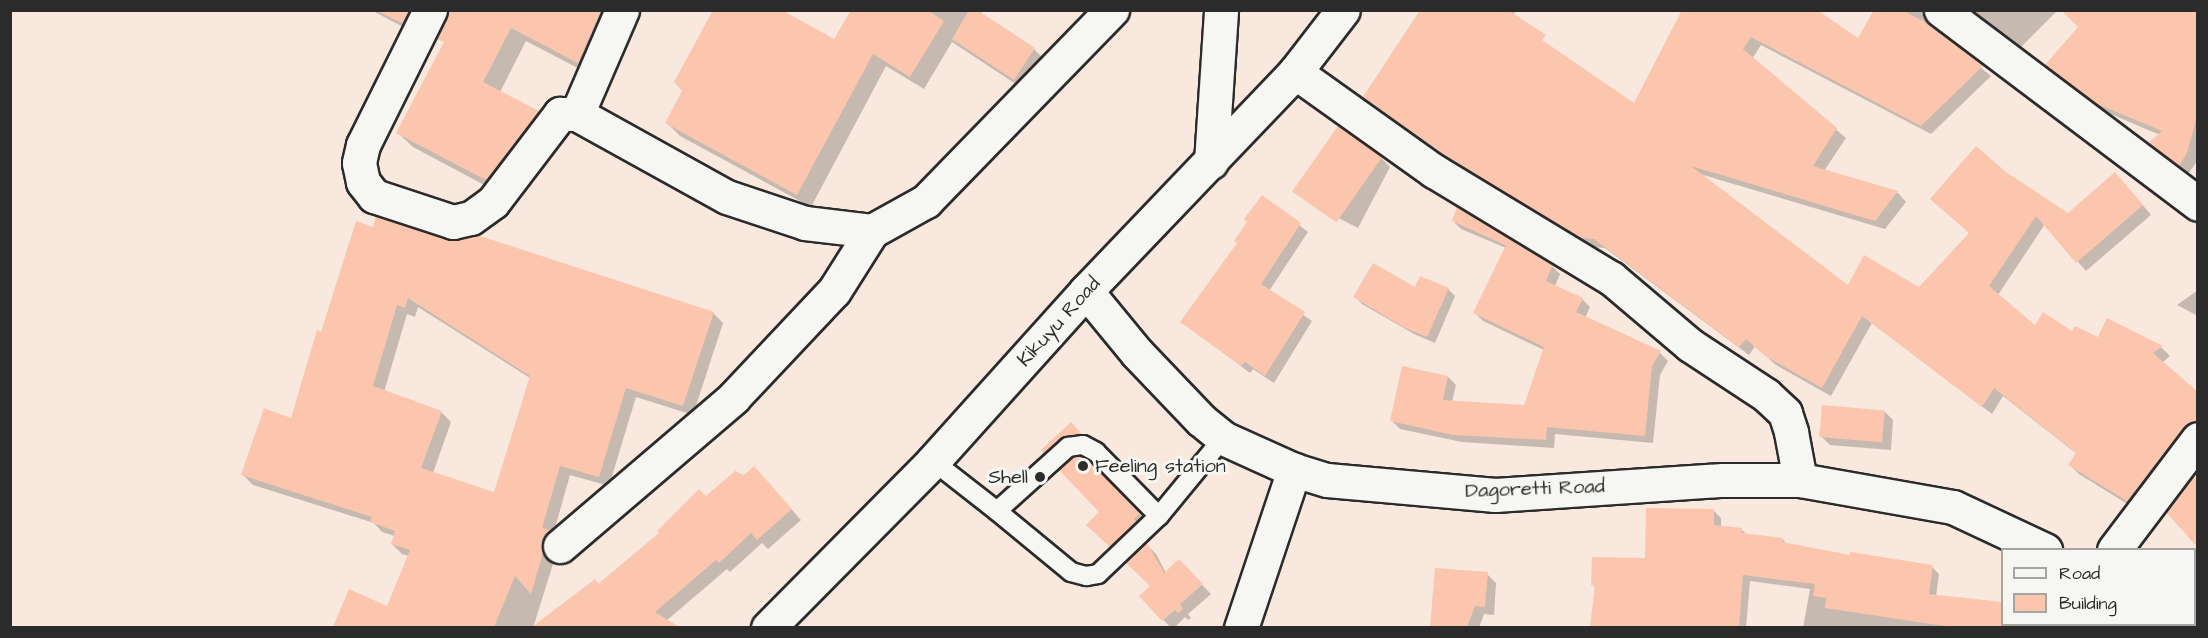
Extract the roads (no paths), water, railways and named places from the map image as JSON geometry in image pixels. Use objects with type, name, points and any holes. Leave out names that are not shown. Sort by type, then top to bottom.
[{"type":"street","points":[[430,10],[363,145],[359,163],[363,182],[374,196],[453,222],[471,218],[493,202],[560,114],[577,114],[727,197],[804,223],[872,231]]},
{"type":"street","points":[[577,114],[622,10]]},
{"type":"street","points":[[560,546],[733,398],[834,291],[872,231],[926,201],[1112,10]]},
{"type":"street","points":[[1210,162],[1221,10]]},
{"type":"street","name":"Kikuyu Road","points":[[768,627],[933,461],[1086,291],[1294,72],[1343,10]]},
{"type":"street","points":[[1941,10],[2198,204]]},
{"type":"street","points":[[1294,72],[1434,171],[1611,278],[1690,345],[1766,395],[1785,413],[1794,441],[1800,480]]},
{"type":"street","name":"Dagoretti Road","points":[[1086,291],[1137,353],[1201,420],[1223,438],[1294,470],[1327,480],[1495,495],[1723,480],[1800,480],[1953,507],[2043,548]]},
{"type":"street","points":[[2115,548],[2198,439]]},
{"type":"street","points":[[1241,627],[1294,470]]},
{"type":"lane","points":[[933,461],[1071,572],[1086,576],[1098,574],[1159,516],[1223,438]]},
{"type":"lane","points":[[997,511],[1068,447],[1083,445],[1096,452],[1159,516]]},
{"type":"place","name":"Feeling station","points":[[1083,466]]},
{"type":"place","name":"Shell","points":[[1040,477]]}]
